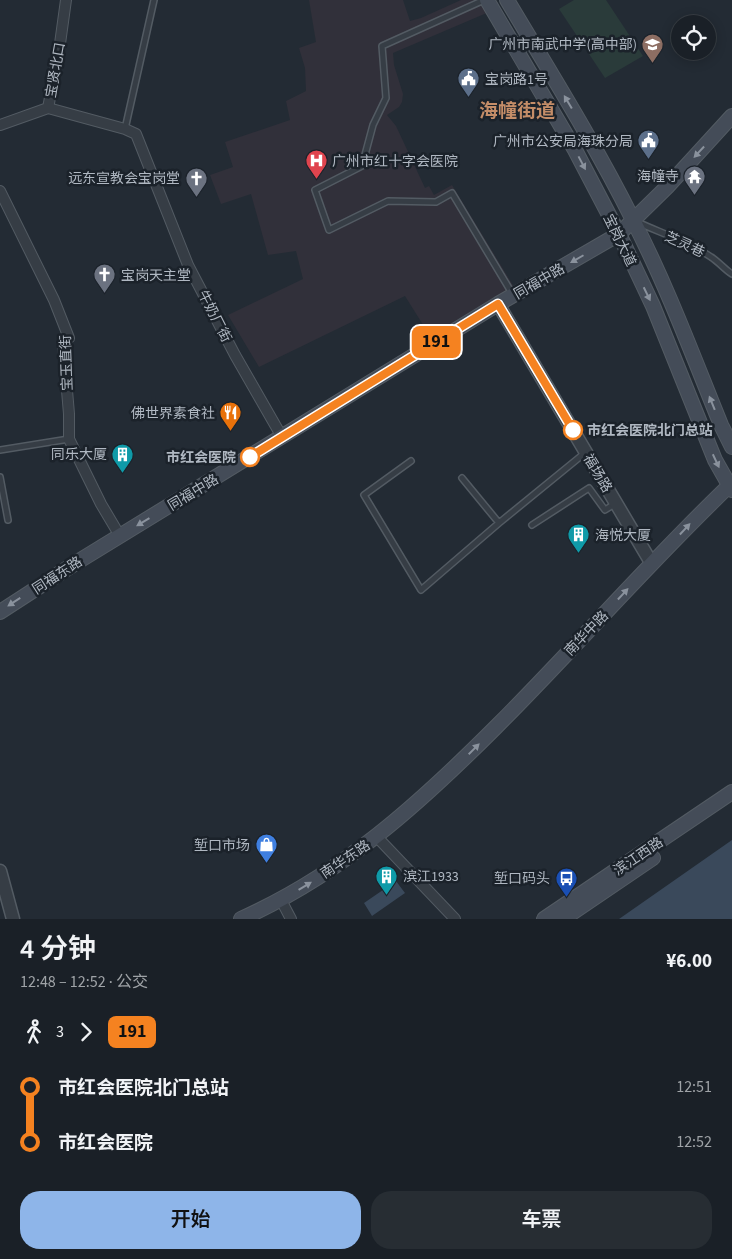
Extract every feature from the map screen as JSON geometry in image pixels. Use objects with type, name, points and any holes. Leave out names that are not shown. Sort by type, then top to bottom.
[{"type":"main road","name":"宝岗大道","points":[[485,0],[575,150],[619,234],[660,323],[715,460],[731,486]]},
{"type":"main road","name":"宝岗大道","points":[[507,0],[578,119],[634,221],[658,272],[721,425],[732,447]]},
{"type":"main road","name":"同福中路","points":[[118,538],[498,304],[619,234],[634,221],[732,116]]},
{"type":"main road","name":"南华中路","points":[[439,783],[521,702],[694,520],[731,486]]},
{"type":"main road","name":"同福东路","points":[[0,612],[118,538]]},
{"type":"main road","name":"南华东路","points":[[241,919],[280,900],[340,864],[377,837],[439,783]]},
{"type":"main road","name":"滨江西路","points":[[544,919],[732,792]]},
{"type":"main road","name":"滨江西路","points":[[563,919],[732,804]]},
{"type":"main road","points":[[247,919],[262,910]]},
{"type":"street","name":"宝贤北口","points":[[66,0],[48,108],[125,129],[136,134]]},
{"type":"street","points":[[0,125],[48,108]]},
{"type":"street","name":"牛奶厂街","points":[[136,134],[188,265],[282,437]]},
{"type":"street","name":"宝玉直街","points":[[0,191],[54,300],[69,338],[63,343],[69,414],[69,439],[118,538]]},
{"type":"street","name":"福场路","points":[[498,304],[652,564]]},
{"type":"street","points":[[377,837],[455,919]]},
{"type":"street","points":[[0,871],[13,919]]},
{"type":"street","points":[[280,900],[291,919]]},
{"type":"street","points":[[252,919],[262,910]]},
{"type":"lane","points":[[125,129],[154,0]]},
{"type":"lane","points":[[485,0],[382,46],[386,98],[372,125],[362,166],[315,190],[328,230],[388,201],[436,202],[452,193],[513,296]]},
{"type":"lane","name":"芝灵巷","points":[[634,221],[694,247],[713,258],[732,274]]},
{"type":"lane","points":[[0,450],[69,439]]},
{"type":"lane","points":[[411,461],[364,495],[421,590],[586,452]]},
{"type":"lane","points":[[0,477],[8,520]]},
{"type":"lane","points":[[462,478],[499,523]]},
{"type":"lane","points":[[532,525],[589,488],[605,510],[616,503]]},
{"type":"shaded area","name":"广州市红十字会医院","points":[[309,0],[403,0],[410,21],[461,0],[482,0],[489,12],[393,53],[394,65],[403,94],[399,107],[387,115],[396,126],[425,188],[429,186],[434,195],[452,185],[514,287],[430,336],[405,296],[259,367],[228,315],[303,279],[296,251],[268,255],[251,194],[221,204],[210,175],[233,167],[225,142],[290,120],[286,101],[306,91],[305,68],[299,48],[316,42]]},
{"type":"shaded area","points":[[574,0],[606,0],[643,56],[605,78],[559,9]]},
{"type":"water","points":[[732,840],[732,919],[619,919]]},
{"type":"water","points":[[396,881],[405,893],[372,916],[364,903]]},
{"type":"bus line","name":"191","points":[[250,457],[498,304],[573,430]]},
{"type":"place","name":"广州市南武中学(高中部)","points":[[653,63]]},
{"type":"place","name":"宝岗路1号","points":[[469,98]]},
{"type":"place","name":"广州市公安局海珠分局","points":[[649,160]]},
{"type":"place","name":"广州市红十字会医院","points":[[316,180]]},
{"type":"place","name":"海幢寺","points":[[695,195]]},
{"type":"place","name":"远东宣教会宝岗堂","points":[[196,197]]},
{"type":"place","name":"宝岗天主堂","points":[[105,294]]},
{"type":"place","name":"市红会医院北门总站","points":[[573,430]]},
{"type":"place","name":"佛世界素食社","points":[[231,432]]},
{"type":"place","name":"市红会医院","points":[[250,457]]},
{"type":"place","name":"同乐大厦","points":[[123,473]]},
{"type":"place","name":"海悦大厦","points":[[579,554]]},
{"type":"place","name":"堑口市场","points":[[266,864]]},
{"type":"place","name":"滨江1933","points":[[387,895]]},
{"type":"place","name":"堑口码头","points":[[566,897]]},
{"type":"district","name":"海幢街道","points":[[517,110]]}]
